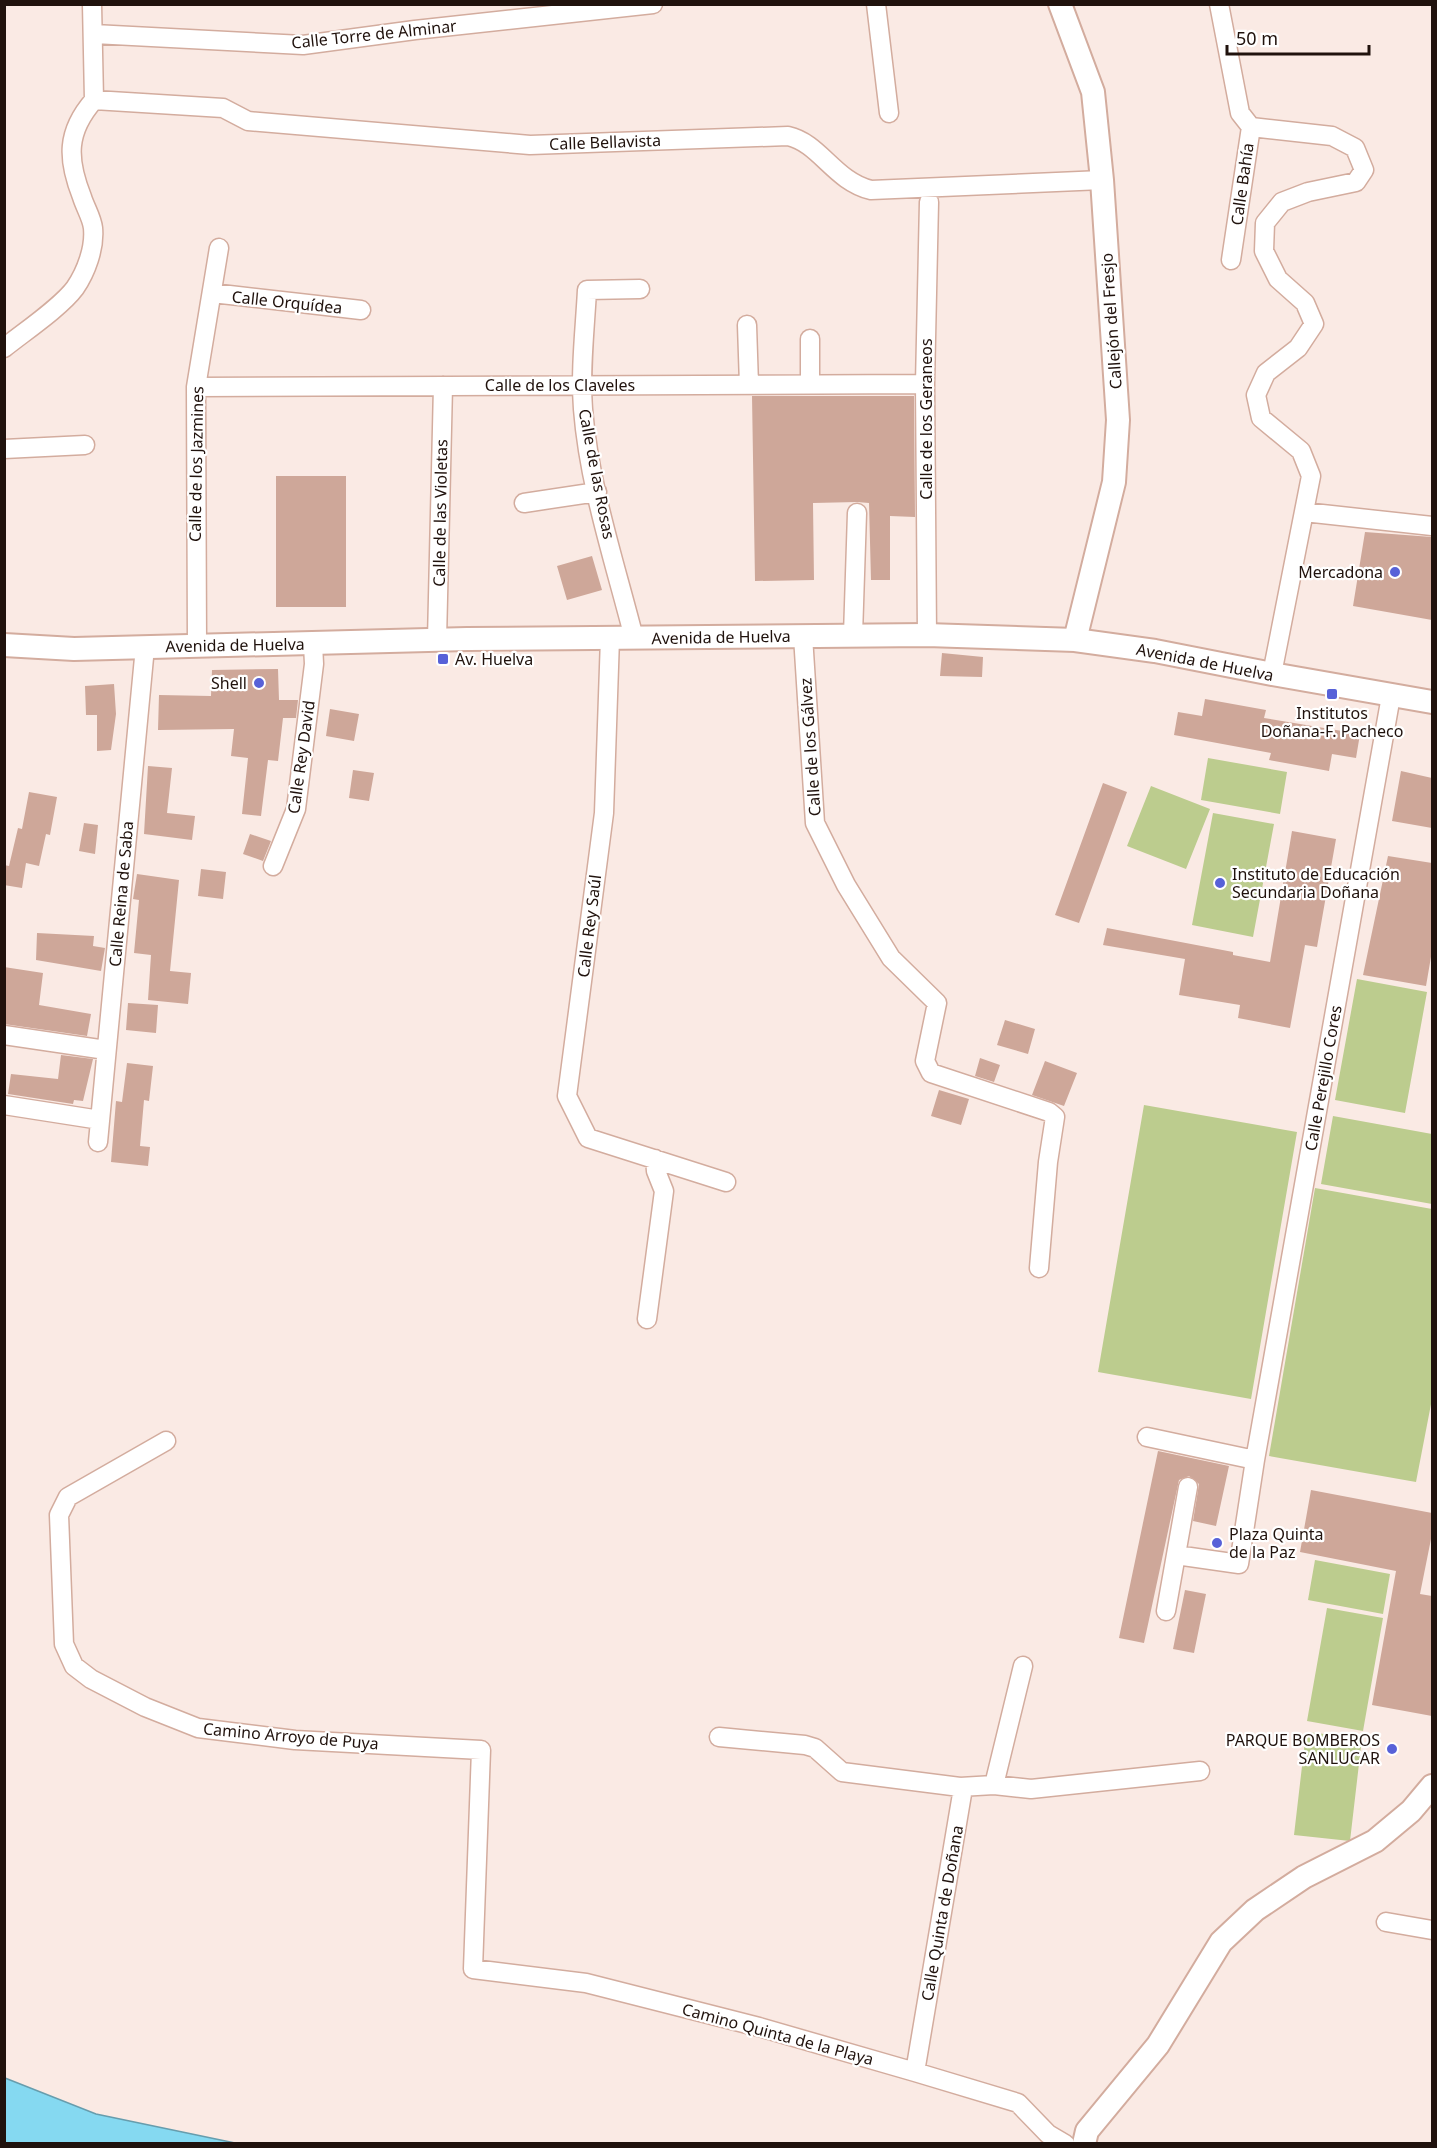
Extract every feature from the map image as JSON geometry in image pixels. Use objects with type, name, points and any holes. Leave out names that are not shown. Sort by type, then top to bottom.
[{"type":"street","points":[[4,348],[73,291],[84,274],[91,250],[93,227],[74,178],[70,156],[73,137],[81,115],[94,100],[92,4]]},
{"type":"street","name":"Calle Torre de Alminar","points":[[94,34],[303,45],[415,30],[654,4]]},
{"type":"street","points":[[876,4],[889,112]]},
{"type":"street","name":"Callejón del Fresjo","points":[[1060,4],[1093,92],[1102,180],[1117,430],[1114,482],[1075,640]]},
{"type":"street","name":"Calle Bahía","points":[[1219,4],[1240,113],[1251,127],[1232,260]]},
{"type":"street","name":"Calle Bellavista","points":[[94,100],[223,108],[248,121],[530,145],[788,136],[801,139],[854,186],[871,190],[1102,180]]},
{"type":"street","points":[[1251,127],[1332,136],[1355,148],[1364,170],[1356,182],[1308,192],[1282,202],[1265,223],[1264,251],[1278,279],[1305,303],[1314,324],[1298,348],[1266,373],[1256,395],[1261,418],[1301,451],[1311,476],[1272,675]]},
{"type":"street","name":"Calle de los Geraneos","points":[[927,635],[925,384],[928,202]]},
{"type":"street","name":"Calle de los Jazmines","points":[[197,646],[195,623],[196,387],[219,248]]},
{"type":"street","name":"Calle de las Rosas","points":[[634,638],[597,492],[582,386],[587,290],[640,289]]},
{"type":"street","name":"Calle Orquídea","points":[[212,293],[361,310]]},
{"type":"street","points":[[747,325],[749,384]]},
{"type":"street","points":[[810,339],[810,384]]},
{"type":"street","name":"Calle de los Claveles","points":[[196,387],[925,384]]},
{"type":"street","name":"Calle de las Violetas","points":[[437,640],[443,386]]},
{"type":"street","points":[[4,449],[85,445]]},
{"type":"street","points":[[524,503],[597,492]]},
{"type":"street","points":[[1304,512],[1432,526]]},
{"type":"street","points":[[853,636],[857,513]]},
{"type":"street","name":"Avenida de Huelva","points":[[4,645],[74,648],[437,640],[927,635],[1075,640],[1155,651],[1272,675],[1432,702]]},
{"type":"street","name":"Calle de los Gálvez","points":[[803,636],[815,823],[846,885],[891,958],[937,1003],[925,1061],[931,1073],[1049,1112],[1055,1117],[1048,1162],[1039,1268]]},
{"type":"street","name":"Calle Rey Saúl","points":[[610,638],[604,813],[567,1095],[588,1138],[726,1182]]},
{"type":"street","name":"Calle Rey David","points":[[273,866],[296,809],[314,664],[313,644]]},
{"type":"street","name":"Calle Reina de Saba","points":[[98,1142],[145,647]]},
{"type":"street","name":"Calle Perejillo Cores","points":[[1255,1460],[1391,696]]},
{"type":"street","points":[[4,1035],[106,1050]]},
{"type":"street","points":[[4,1105],[100,1120]]},
{"type":"street","points":[[647,1319],[664,1191],[656,1171],[655,1159]]},
{"type":"street","points":[[1147,1437],[1255,1460],[1239,1564],[1176,1555]]},
{"type":"street","name":"Camino Arroyo de Puya","points":[[166,1441],[68,1497],[59,1515],[64,1644],[74,1666],[91,1679],[145,1707],[198,1728],[296,1740],[482,1750],[473,1969]]},
{"type":"street","points":[[1166,1611],[1188,1487]]},
{"type":"street","points":[[994,1785],[1023,1666]]},
{"type":"street","points":[[719,1737],[805,1745],[815,1748],[842,1772],[960,1787],[994,1785],[1031,1789],[1200,1772]]},
{"type":"street","points":[[1084,2144],[1087,2131],[1158,2045],[1221,1942],[1255,1910],[1304,1877],[1375,1841],[1411,1811],[1432,1786]]},
{"type":"street","name":"Calle Quinta de Doñana","points":[[915,2072],[962,1794],[960,1787]]},
{"type":"street","points":[[1386,1922],[1432,1930]]},
{"type":"street","name":"Camino Quinta de la Playa","points":[[473,1969],[586,1983],[759,2027],[915,2072],[1018,2103],[1048,2134],[1065,2144]]},
{"type":"green space","points":[[1208,758],[1287,772],[1280,814],[1201,800]]},
{"type":"green space","points":[[1151,786],[1210,809],[1186,869],[1127,846]]},
{"type":"green space","points":[[1213,813],[1274,824],[1253,937],[1192,925]]},
{"type":"green space","points":[[1357,979],[1427,992],[1405,1113],[1335,1100]]},
{"type":"green space","points":[[1144,1105],[1297,1132],[1251,1399],[1098,1372]]},
{"type":"green space","points":[[1333,1116],[1432,1134],[1432,1204],[1321,1184]]},
{"type":"green space","points":[[1315,1188],[1432,1209],[1432,1399],[1416,1482],[1269,1456]]},
{"type":"green space","points":[[1315,1560],[1390,1574],[1383,1614],[1308,1600]]},
{"type":"green space","points":[[1327,1608],[1383,1618],[1363,1731],[1307,1721]]},
{"type":"green space","points":[[1306,1732],[1362,1738],[1350,1841],[1294,1835]]},
{"type":"water","points":[[5,2078],[96,2114],[235,2143],[5,2143]]},
{"type":"building","points":[[752,396],[914,396],[915,517],[890,516],[890,580],[871,580],[869,503],[857,502],[813,503],[814,580],[755,581]]},
{"type":"building","points":[[276,476],[346,476],[346,607],[276,607]]},
{"type":"building","name":"Mercadona","points":[[1365,532],[1432,537],[1432,620],[1353,606]]},
{"type":"building","points":[[592,556],[602,590],[567,600],[557,566]]},
{"type":"building","points":[[942,653],[983,657],[982,677],[940,676]]},
{"type":"building","points":[[278,669],[279,700],[298,700],[296,718],[283,718],[278,761],[268,760],[261,816],[242,814],[248,758],[231,756],[234,729],[158,730],[159,695],[211,696],[212,670]]},
{"type":"building","points":[[114,684],[116,714],[111,750],[97,751],[97,715],[86,715],[85,686]]},
{"type":"building","points":[[1205,699],[1266,710],[1264,718],[1360,734],[1356,758],[1332,754],[1329,771],[1269,760],[1271,753],[1174,735],[1178,712],[1202,716]]},
{"type":"building","points":[[330,709],[359,714],[354,741],[326,736]]},
{"type":"building","points":[[148,766],[172,768],[167,813],[195,816],[192,840],[144,834]]},
{"type":"building","points":[[353,770],[374,773],[369,801],[349,798]]},
{"type":"building","points":[[1401,771],[1432,778],[1432,828],[1392,821]]},
{"type":"building","points":[[1103,783],[1127,792],[1079,923],[1055,915]]},
{"type":"building","points":[[29,792],[57,797],[50,835],[46,834],[39,866],[26,863],[22,888],[4,885],[4,865],[9,866],[18,828],[22,829]]},
{"type":"building","points":[[84,823],[98,825],[95,854],[79,851]]},
{"type":"building","points":[[1292,831],[1336,839],[1317,947],[1305,945],[1290,1028],[1238,1018],[1240,1005],[1179,995],[1185,959],[1103,945],[1107,928],[1233,952],[1233,955],[1270,962]]},
{"type":"building","points":[[250,834],[271,841],[263,861],[243,854]]},
{"type":"building","points":[[1388,856],[1432,863],[1432,951],[1426,986],[1363,975]]},
{"type":"building","points":[[201,869],[226,872],[223,899],[198,896]]},
{"type":"building","points":[[137,874],[179,880],[170,971],[191,973],[188,1004],[148,1000],[151,955],[134,953],[139,900],[133,899]]},
{"type":"building","points":[[37,933],[94,936],[93,946],[105,948],[101,971],[36,960]]},
{"type":"building","points":[[4,967],[43,973],[39,1005],[91,1014],[87,1036],[4,1024]]},
{"type":"building","points":[[128,1003],[158,1005],[156,1033],[126,1030]]},
{"type":"building","points":[[1005,1020],[1035,1029],[1028,1054],[997,1045]]},
{"type":"building","points":[[61,1055],[93,1059],[83,1101],[74,1100],[73,1104],[8,1094],[11,1074],[58,1079]]},
{"type":"building","points":[[980,1058],[1000,1065],[994,1082],[975,1076]]},
{"type":"building","points":[[1045,1061],[1077,1073],[1064,1106],[1032,1095]]},
{"type":"building","points":[[127,1063],[153,1066],[149,1101],[144,1100],[140,1146],[150,1147],[148,1166],[111,1162],[116,1101],[122,1102]]},
{"type":"building","points":[[939,1090],[969,1099],[961,1125],[931,1116]]},
{"type":"building","points":[[1158,1451],[1229,1466],[1216,1526],[1193,1521],[1199,1484],[1189,1476],[1179,1480],[1144,1643],[1119,1638]]},
{"type":"building","points":[[1311,1490],[1432,1513],[1432,1534],[1420,1594],[1432,1596],[1432,1716],[1372,1705],[1396,1571],[1300,1552]]},
{"type":"building","points":[[1185,1590],[1206,1594],[1194,1653],[1173,1649]]},
{"type":"place","name":"Mercadona","points":[[1395,572]]},
{"type":"place","name":"Av. Huelva","points":[[443,659]]},
{"type":"place","name":"Shell","points":[[259,683]]},
{"type":"place","name":"Institutos Doñana-F. Pacheco","points":[[1332,694]]},
{"type":"place","name":"Instituto de Educación Secundaria Doñana","points":[[1220,883]]},
{"type":"place","name":"Plaza Quinta de la Paz","points":[[1217,1543]]},
{"type":"place","name":"PARQUE BOMBEROS SANLUCAR","points":[[1392,1749]]}]
